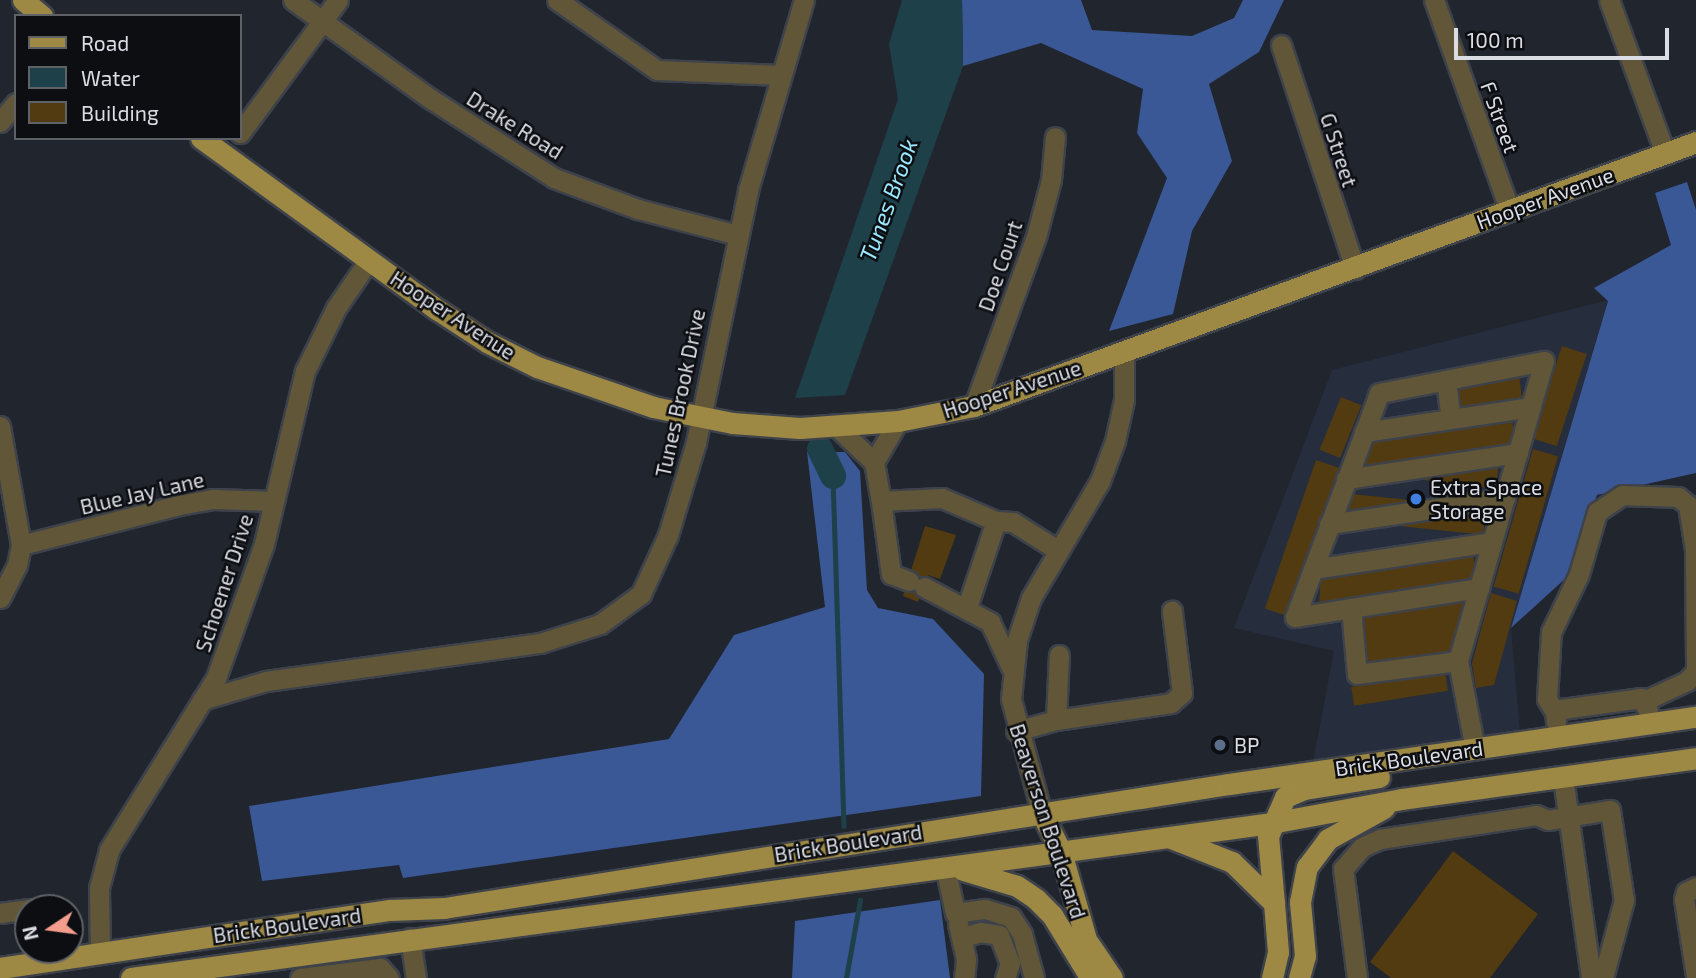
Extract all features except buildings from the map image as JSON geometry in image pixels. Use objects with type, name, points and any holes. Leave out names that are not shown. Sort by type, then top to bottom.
[{"type":"main road","points":[[23,0],[40,14]]},
{"type":"main road","name":"Hooper Avenue","points":[[207,140],[230,147],[369,260],[487,342],[537,367],[593,390],[701,417],[763,425],[837,427],[898,421],[974,406],[1355,270],[1696,142]]},
{"type":"main road","name":"Brick Boulevard","points":[[0,968],[390,910],[444,908],[1042,814],[1696,717]]},
{"type":"main road","points":[[1272,978],[1278,952],[1271,823],[1285,797],[1304,789],[1472,760],[1534,741]]},
{"type":"main road","name":"Brick Boulevard","points":[[137,978],[221,972],[309,953],[410,938],[1271,823],[1402,799],[1696,758]]},
{"type":"main road","points":[[1299,978],[1305,956],[1300,902],[1307,867],[1328,839],[1402,799]]},
{"type":"main road","name":"Beaverson Boulevard","points":[[1042,814],[1061,852],[1086,939],[1091,977]]},
{"type":"main road","points":[[1166,836],[1232,862],[1274,903]]},
{"type":"main road","points":[[946,867],[1017,886],[1037,899],[1052,915],[1091,977]]},
{"type":"main road","points":[[410,938],[444,908]]},
{"type":"main road","points":[[1086,939],[1112,978]]},
{"type":"street","name":"Drake Road","points":[[293,0],[554,178],[638,209],[738,235]]},
{"type":"street","points":[[242,130],[338,0]]},
{"type":"street","points":[[557,0],[643,65],[657,70],[781,75]]},
{"type":"street","name":"Tunes Brook Drive","points":[[202,700],[266,681],[540,643],[600,624],[622,611],[655,569],[701,417],[738,235],[804,0]]},
{"type":"street","name":"F Street","points":[[1434,0],[1510,211]]},
{"type":"street","points":[[1609,0],[1665,153]]},
{"type":"street","name":"G Street","points":[[1281,45],[1355,270]]},
{"type":"street","points":[[0,122],[14,105]]},
{"type":"street","name":"Doe Court","points":[[974,406],[1037,237],[1051,180],[1055,137]]},
{"type":"street","name":"Schoener Drive","points":[[100,952],[99,888],[109,850],[202,700],[242,616],[274,501],[305,371],[336,308],[369,260]]},
{"type":"street","name":"Beaverson Boulevard","points":[[1042,814],[1016,731],[1012,671],[1031,598],[1100,481],[1115,441],[1124,400],[1124,352]]},
{"type":"street","points":[[1475,749],[1458,661],[1531,408],[1544,361],[1379,393],[1295,617],[1479,588]]},
{"type":"street","points":[[1446,380],[1451,419]]},
{"type":"street","points":[[1364,432],[1531,408]]},
{"type":"street","points":[[874,462],[898,421]]},
{"type":"street","points":[[0,426],[21,545],[17,565],[0,598]]},
{"type":"street","points":[[837,427],[874,462],[891,574],[967,607],[990,622],[1012,671]]},
{"type":"street","points":[[1346,479],[1518,453]]},
{"type":"street","points":[[1555,712],[1646,700],[1687,681],[1696,671],[1695,549],[1688,505],[1678,497],[1622,495],[1597,512],[1578,574],[1550,632],[1547,699],[1555,712],[1558,737]]},
{"type":"street","points":[[881,501],[942,498],[996,521],[1013,522],[1059,551]]},
{"type":"street","points":[[1329,524],[1505,498]]},
{"type":"street","name":"Blue Jay Lane","points":[[21,545],[213,499],[274,501]]},
{"type":"street","points":[[967,607],[996,521]]},
{"type":"street","points":[[1313,569],[1492,542]]},
{"type":"street","points":[[1350,608],[1357,674],[1458,661]]},
{"type":"street","points":[[1016,731],[1056,720],[1154,707],[1177,698],[1182,693],[1172,611]]},
{"type":"street","points":[[1056,720],[1059,655]]},
{"type":"street","points":[[1646,700],[1650,724]]},
{"type":"street","points":[[1563,778],[1591,978]]},
{"type":"street","points":[[1357,978],[1343,869],[1349,857],[1380,839],[1536,815],[1548,820],[1610,810],[1624,900],[1603,978]]},
{"type":"street","points":[[946,867],[955,913],[963,937],[964,978]]},
{"type":"street","points":[[1696,887],[1686,892],[1684,899],[1696,976]]},
{"type":"street","points":[[955,913],[998,911],[1011,917],[1026,947],[1034,978]]},
{"type":"street","points":[[963,937],[991,932],[999,936],[1007,954],[1005,978]]},
{"type":"street","points":[[410,938],[416,978]]},
{"type":"street","points":[[1007,954],[1026,947]]},
{"type":"street","points":[[309,953],[306,977],[380,968],[389,978]]},
{"type":"shaded area","points":[[962,0],[1081,0],[1092,30],[1192,36],[1234,18],[1243,0],[1284,0],[1259,52],[1209,84],[1232,161],[1192,231],[1173,314],[1109,331],[1167,178],[1137,133],[1143,89],[1041,43],[963,66]]},
{"type":"shaded area","points":[[1687,182],[1696,210],[1696,473],[1597,495],[1567,577],[1511,628],[1608,301],[1594,288],[1671,245],[1655,193]]},
{"type":"shaded area","name":"Extra Space Storage","points":[[1608,300],[1511,628],[1520,732],[1313,762],[1334,651],[1234,628],[1332,370]]},
{"type":"shaded area","points":[[807,452],[845,452],[860,471],[867,590],[878,608],[933,619],[984,674],[981,796],[403,878],[399,865],[262,881],[249,806],[669,739],[734,635],[825,607]]},
{"type":"shaded area","points":[[940,900],[950,978],[792,978],[795,921]]},
{"type":"water","points":[[902,0],[962,0],[963,66],[845,395],[795,398],[898,99],[889,44]]},
{"type":"waterway","name":"Tunes Brook","points":[[820,449],[833,476]]},
{"type":"waterway","name":"Tunes Brook","points":[[833,476],[844,826]]},
{"type":"waterway","name":"Tunes Brook","points":[[846,978],[860,900]]},
{"type":"place","name":"Extra Space Storage","points":[[1416,499]]},
{"type":"place","name":"BP","points":[[1220,745]]}]
